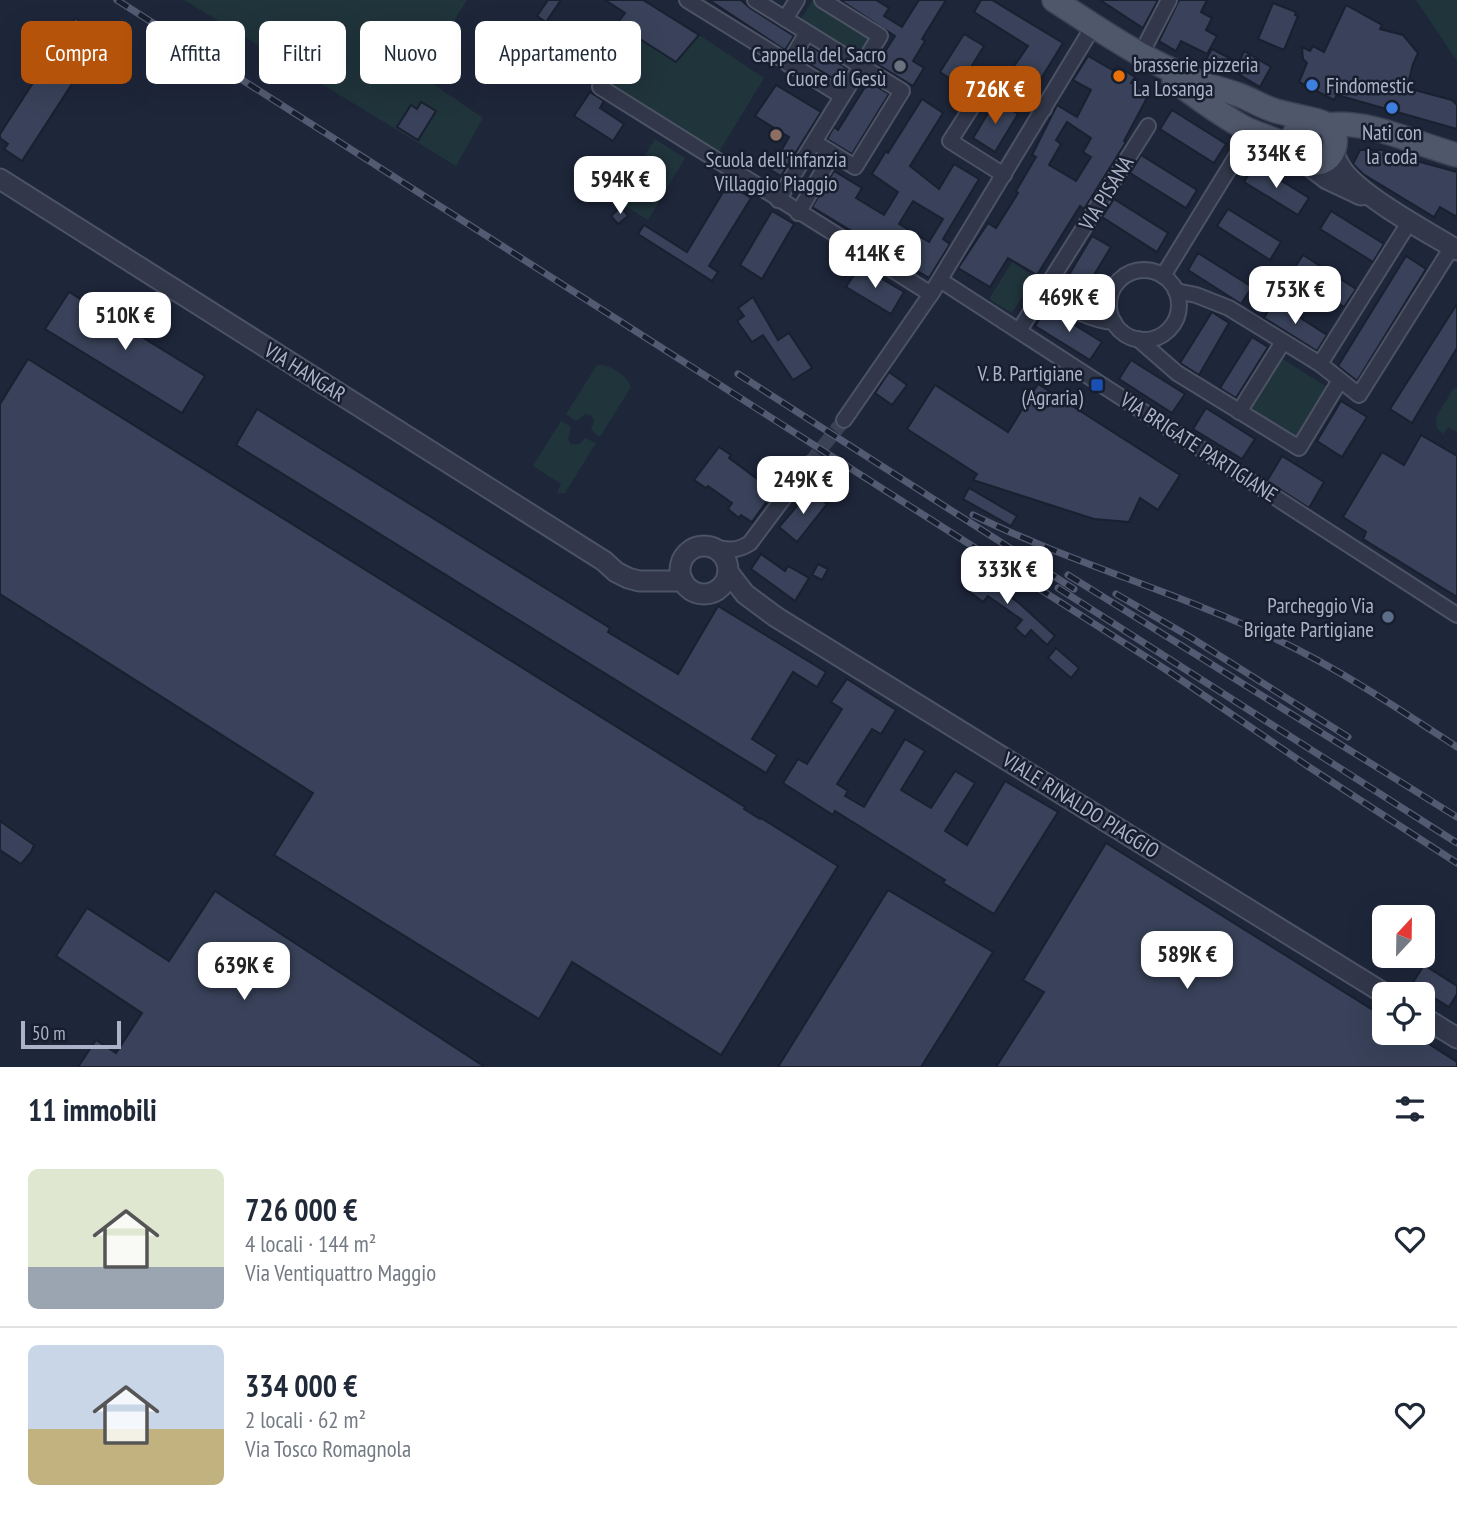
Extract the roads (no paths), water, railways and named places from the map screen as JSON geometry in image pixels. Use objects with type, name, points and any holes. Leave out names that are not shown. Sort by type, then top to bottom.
[{"type":"main road","points":[[1054,0],[1141,54],[1200,83],[1235,93],[1327,135],[1346,141],[1370,139],[1427,147],[1457,155]]},
{"type":"main road","points":[[1141,54],[1200,100],[1252,131],[1277,140],[1300,156],[1323,162],[1327,135]]},
{"type":"main road","points":[[1300,156],[1292,137],[1304,122],[1327,135]]},
{"type":"street","points":[[755,0],[902,91],[855,167],[814,142]]},
{"type":"street","points":[[785,19],[797,0]]},
{"type":"street","points":[[778,200],[880,36],[822,0]]},
{"type":"street","points":[[1141,54],[1169,0]]},
{"type":"street","points":[[694,2],[842,96]]},
{"type":"street","points":[[844,420],[931,295],[1094,25]]},
{"type":"street","points":[[788,64],[807,33]]},
{"type":"street","points":[[1004,175],[950,141],[991,77],[1044,110]]},
{"type":"street","points":[[600,88],[931,295]]},
{"type":"street","name":"VIA PISANA","points":[[1020,329],[1148,127]]},
{"type":"street","points":[[1163,276],[1252,131]]},
{"type":"street","points":[[1176,291],[1196,295],[1229,308],[1320,364],[1339,382],[1359,395],[1454,248],[1385,204],[1344,173],[1327,135]]},
{"type":"street","points":[[798,213],[833,154]]},
{"type":"street","points":[[1300,156],[1327,179],[1385,204]]},
{"type":"street","name":"VIA HANGAR","points":[[0,179],[610,565],[622,576],[639,581],[683,581]]},
{"type":"street","points":[[1320,364],[1410,221]]},
{"type":"street","points":[[1138,339],[1150,339],[1163,334],[1174,323],[1178,313],[1176,291],[1163,276],[1147,271],[1131,273],[1119,282],[1110,299],[1110,311],[1114,321],[1126,334],[1138,339],[1163,362],[1299,449],[1339,382]]},
{"type":"street","name":"VIA BRIGATE PARTIGIANE","points":[[940,280],[1020,329],[1457,615]]},
{"type":"street","points":[[1044,292],[1077,312],[1114,321]]},
{"type":"street","points":[[1077,312],[1110,299]]},
{"type":"street","points":[[1163,334],[1163,362]]},
{"type":"street","points":[[1239,412],[1283,342]]},
{"type":"street","points":[[712,547],[724,556],[728,572],[722,585],[704,594],[691,590],[683,581],[680,567],[685,555],[698,546],[712,547],[730,551],[750,543],[810,464]]},
{"type":"street","name":"VIA HANGAR","points":[[610,565],[630,571],[652,571],[685,555]]},
{"type":"street","name":"VIALE RINALDO PIAGGIO","points":[[728,572],[745,594],[776,617],[1372,986]]},
{"type":"street","name":"VIALE RINALDO PIAGGIO","points":[[704,594],[727,598],[776,617]]},
{"type":"street","points":[[1435,1024],[1457,1038]]},
{"type":"tunnel","points":[[809,464],[844,420]]},
{"type":"railway","points":[[117,0],[1168,671],[1457,863]]},
{"type":"railway","points":[[738,374],[1074,589]]},
{"type":"railway","points":[[973,515],[1278,640],[1347,677],[1457,747]]},
{"type":"railway","points":[[1068,575],[1457,817]]},
{"type":"railway","points":[[1058,588],[1457,843]]},
{"type":"railway","points":[[1116,594],[1190,637],[1348,737]]},
{"type":"place","name":"Cappella del Sacro Cuore di Gesù","points":[[900,66]]},
{"type":"place","name":"brasserie pizzeria La Losanga","points":[[1119,76]]},
{"type":"place","name":"Findomestic","points":[[1312,85]]},
{"type":"place","name":"Nati con la coda","points":[[1392,108]]},
{"type":"place","name":"Scuola dell'infanzia Villaggio Piaggio","points":[[776,135]]},
{"type":"place","name":"V. B. Partigiane (Agraria)","points":[[1097,385]]},
{"type":"place","name":"Parcheggio Via Brigate Partigiane","points":[[1388,617]]}]
